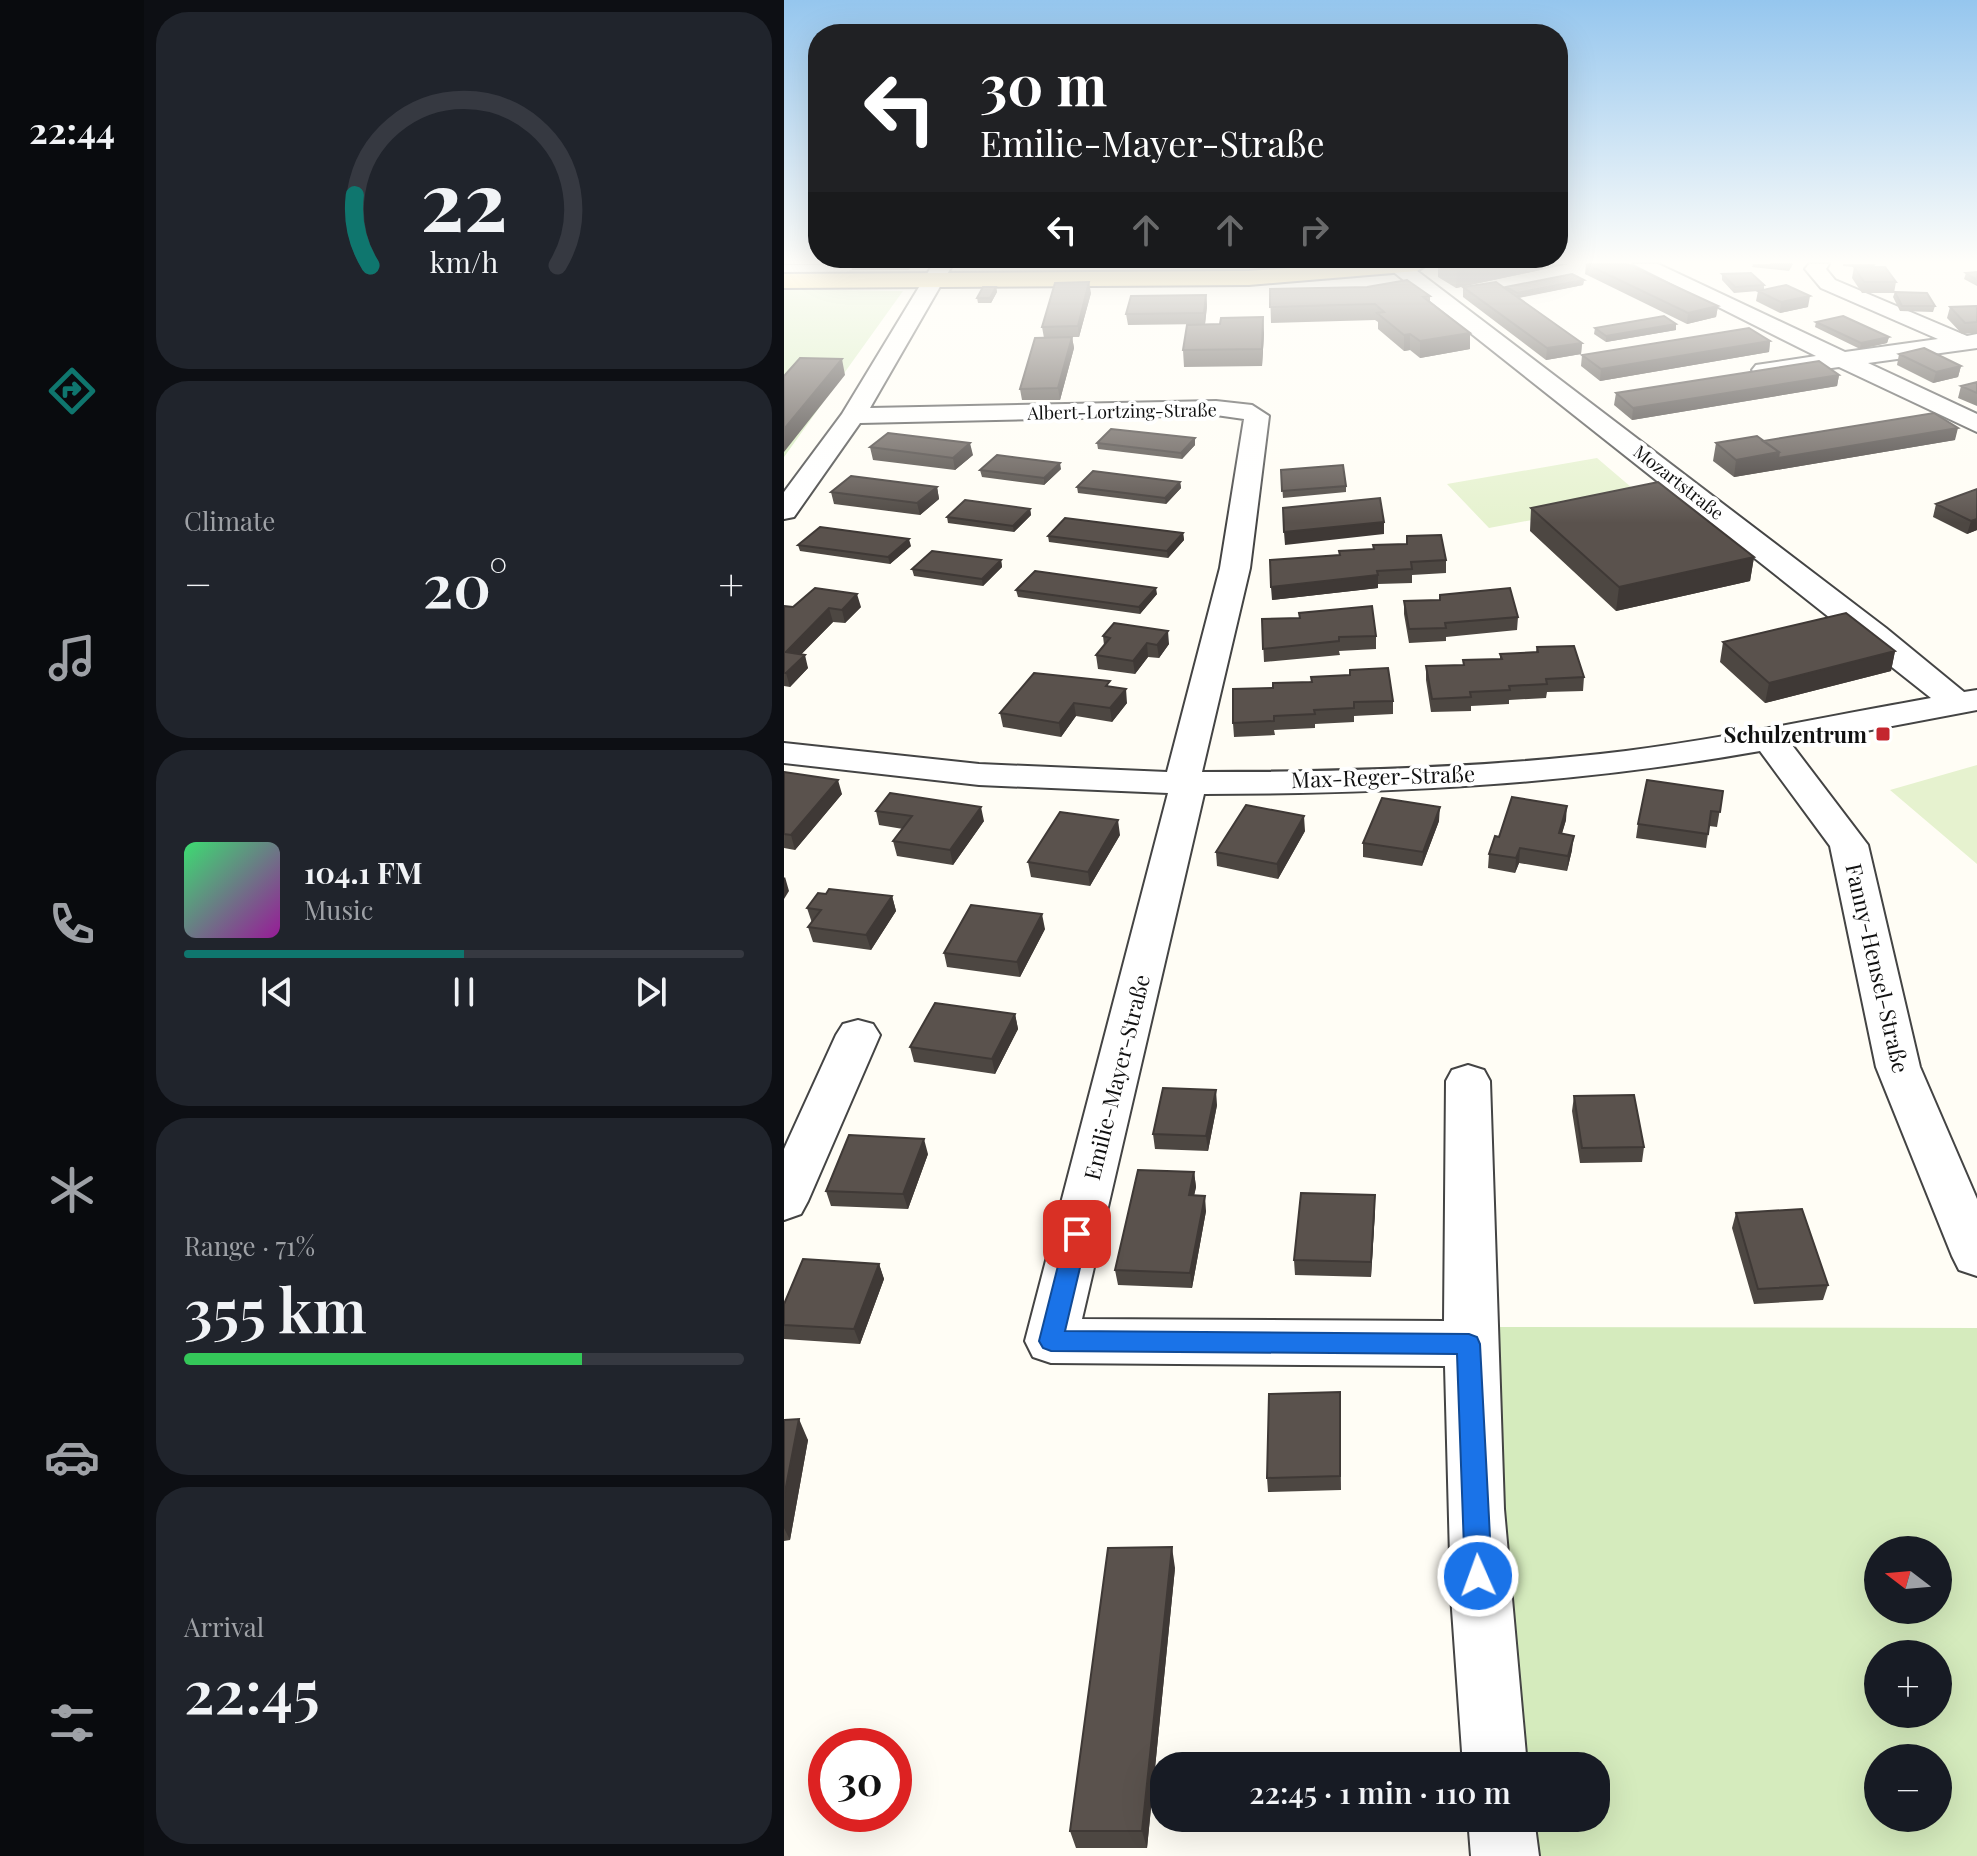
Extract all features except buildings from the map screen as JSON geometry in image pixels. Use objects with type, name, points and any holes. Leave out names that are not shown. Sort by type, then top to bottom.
[{"type":"street","points":[[784,511],[853,416],[892,351]]},
{"type":"street","name":"Mozartstraße","points":[[1514,351],[1967,701]]},
{"type":"street","points":[[1823,351],[1977,424]]},
{"type":"street","points":[[1747,373],[1905,351]]},
{"type":"street","points":[[1575,400],[1606,395]]},
{"type":"street","name":"Albert-Lortzing-Straße","points":[[853,416],[1216,408],[1243,410],[1257,416],[1235,568],[1185,780]]},
{"type":"street","name":"Max-Reger-Straße","points":[[784,753],[968,772],[1185,780],[1343,780],[1573,767],[1770,740],[1967,701]]},
{"type":"street","name":"Fanny-Hensel-Straße","points":[[1770,740],[1849,845],[1898,1067],[1977,1256]]},
{"type":"street","name":"Emilie-Mayer-Straße","points":[[1185,780],[1051,1341],[1469,1344]]},
{"type":"street","points":[[784,1201],[858,1035]]},
{"type":"street","points":[[1468,1081],[1469,1344],[1481,1634],[1494,1752]]},
{"type":"street","points":[[1502,1832],[1505,1856]]},
{"type":"green space","points":[[784,351],[860,351],[784,457]]},
{"type":"green space","points":[[1597,458],[1645,499],[1489,528],[1447,484]]},
{"type":"green space","points":[[1977,765],[1977,864],[1890,790]]},
{"type":"green space","points":[[1489,1327],[1977,1328],[1977,1856],[1510,1856],[1509,1832],[1610,1832],[1610,1752],[1505,1752]]},
{"type":"place","name":"Schulzentrum","points":[[1883,734]]},
{"type":"route","points":[[1077,1234],[1051,1341],[1469,1344],[1478,1576]]}]
